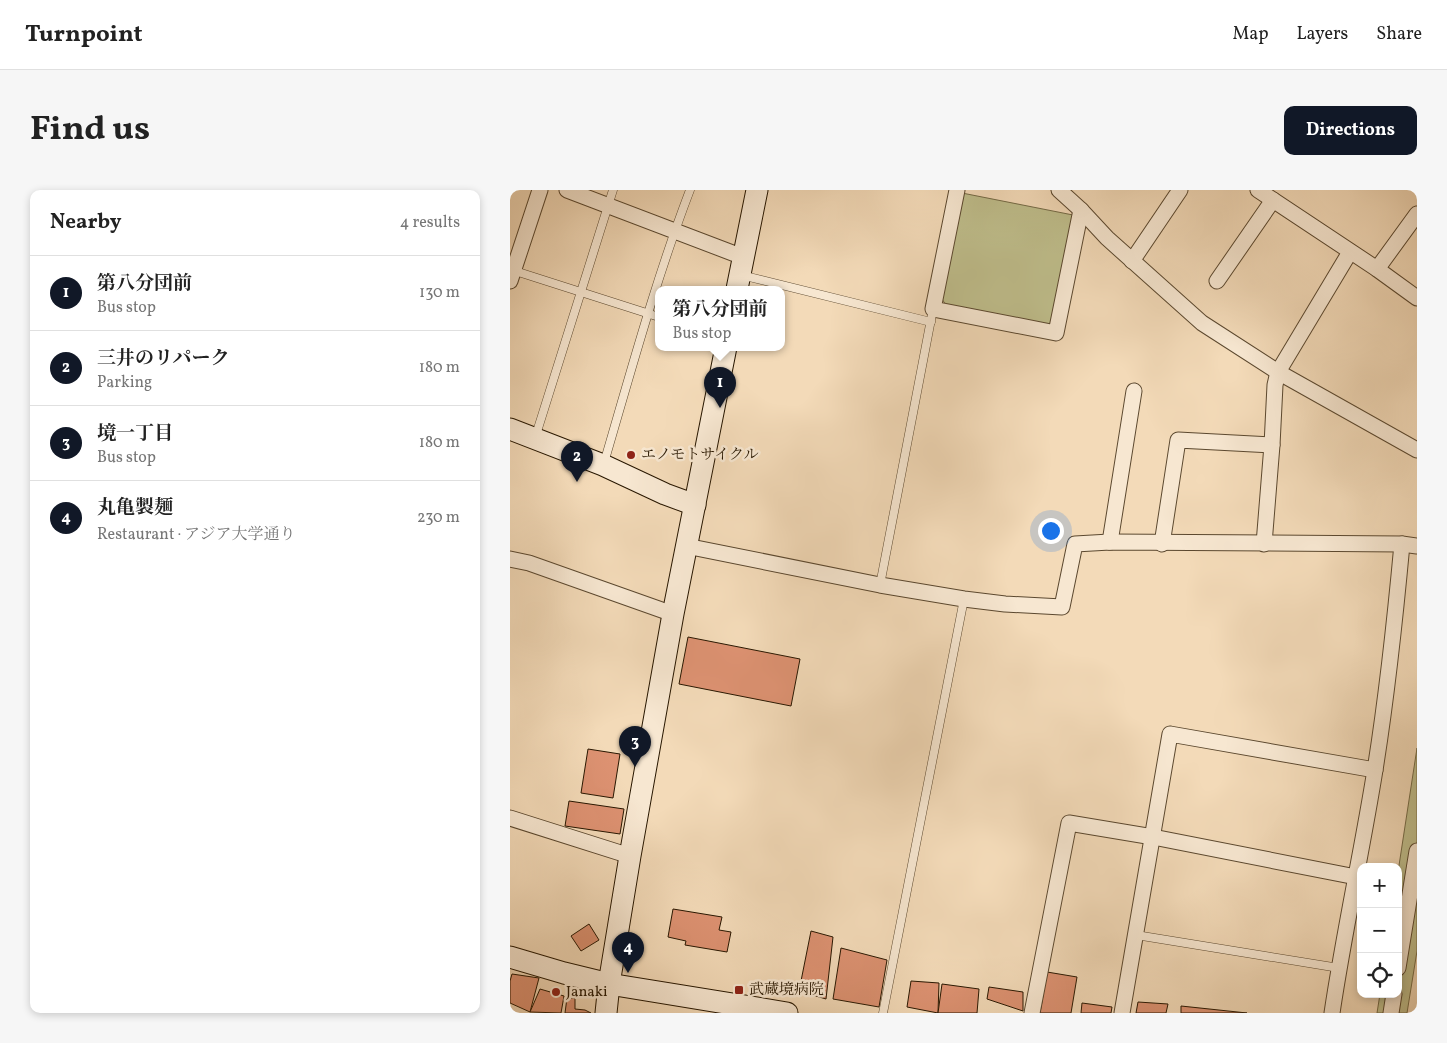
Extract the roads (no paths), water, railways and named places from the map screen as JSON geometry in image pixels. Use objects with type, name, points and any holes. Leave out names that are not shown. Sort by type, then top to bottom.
[{"type":"street","points":[[511,274],[540,190]]},
{"type":"street","points":[[567,190],[675,231],[740,274],[757,190]]},
{"type":"street","points":[[957,190],[932,315],[1056,333],[1081,210]]},
{"type":"street","points":[[1060,190],[1107,238],[1202,322],[1278,372],[1417,450]]},
{"type":"street","points":[[1132,261],[1180,190]]},
{"type":"street","points":[[1258,190],[1377,269],[1417,298]]},
{"type":"street","points":[[1217,281],[1274,200]]},
{"type":"street","points":[[1377,269],[1417,214]]},
{"type":"street","points":[[1264,544],[1275,385],[1278,372],[1350,252]]},
{"type":"street","points":[[606,1013],[630,856],[673,614],[725,351]]},
{"type":"street","points":[[1110,542],[1134,391]]},
{"type":"street","points":[[510,429],[603,465],[665,494],[695,505]]},
{"type":"street","points":[[1162,544],[1178,440],[1272,445]]},
{"type":"street","points":[[686,546],[880,585],[964,599],[1005,604],[1062,607],[1075,544],[1110,542],[1410,545],[1394,623],[1375,770],[1332,1013]]},
{"type":"street","points":[[510,559],[529,563],[673,614]]},
{"type":"street","points":[[1122,1013],[1170,734],[1375,770]]},
{"type":"street","points":[[510,818],[630,856]]},
{"type":"street","points":[[1032,1013],[1069,823],[1153,837],[1356,877]]},
{"type":"street","points":[[1400,953],[1417,851]]},
{"type":"street","points":[[510,957],[609,984],[787,1013]]},
{"type":"street","points":[[1391,1013],[1393,998]]},
{"type":"lane","points":[[535,438],[613,190]]},
{"type":"lane","points":[[657,286],[690,190]]},
{"type":"lane","points":[[511,274],[581,292],[655,316]]},
{"type":"lane","points":[[740,274],[932,315],[880,585]]},
{"type":"lane","points":[[603,465],[655,292]]},
{"type":"lane","points":[[883,1013],[964,599]]},
{"type":"lane","points":[[1136,935],[1339,968]]},
{"type":"place","name":"第八分団前","points":[[720,408]]},
{"type":"place","name":"エノモトサイクル","points":[[631,455]]},
{"type":"place","name":"三井のリパーク","points":[[577,482]]},
{"type":"place","name":"境一丁目","points":[[635,767]]},
{"type":"place","name":"丸亀製麺","points":[[628,973]]},
{"type":"place","name":"武蔵境病院","points":[[739,990]]},
{"type":"place","name":"Janaki","points":[[556,992]]}]
